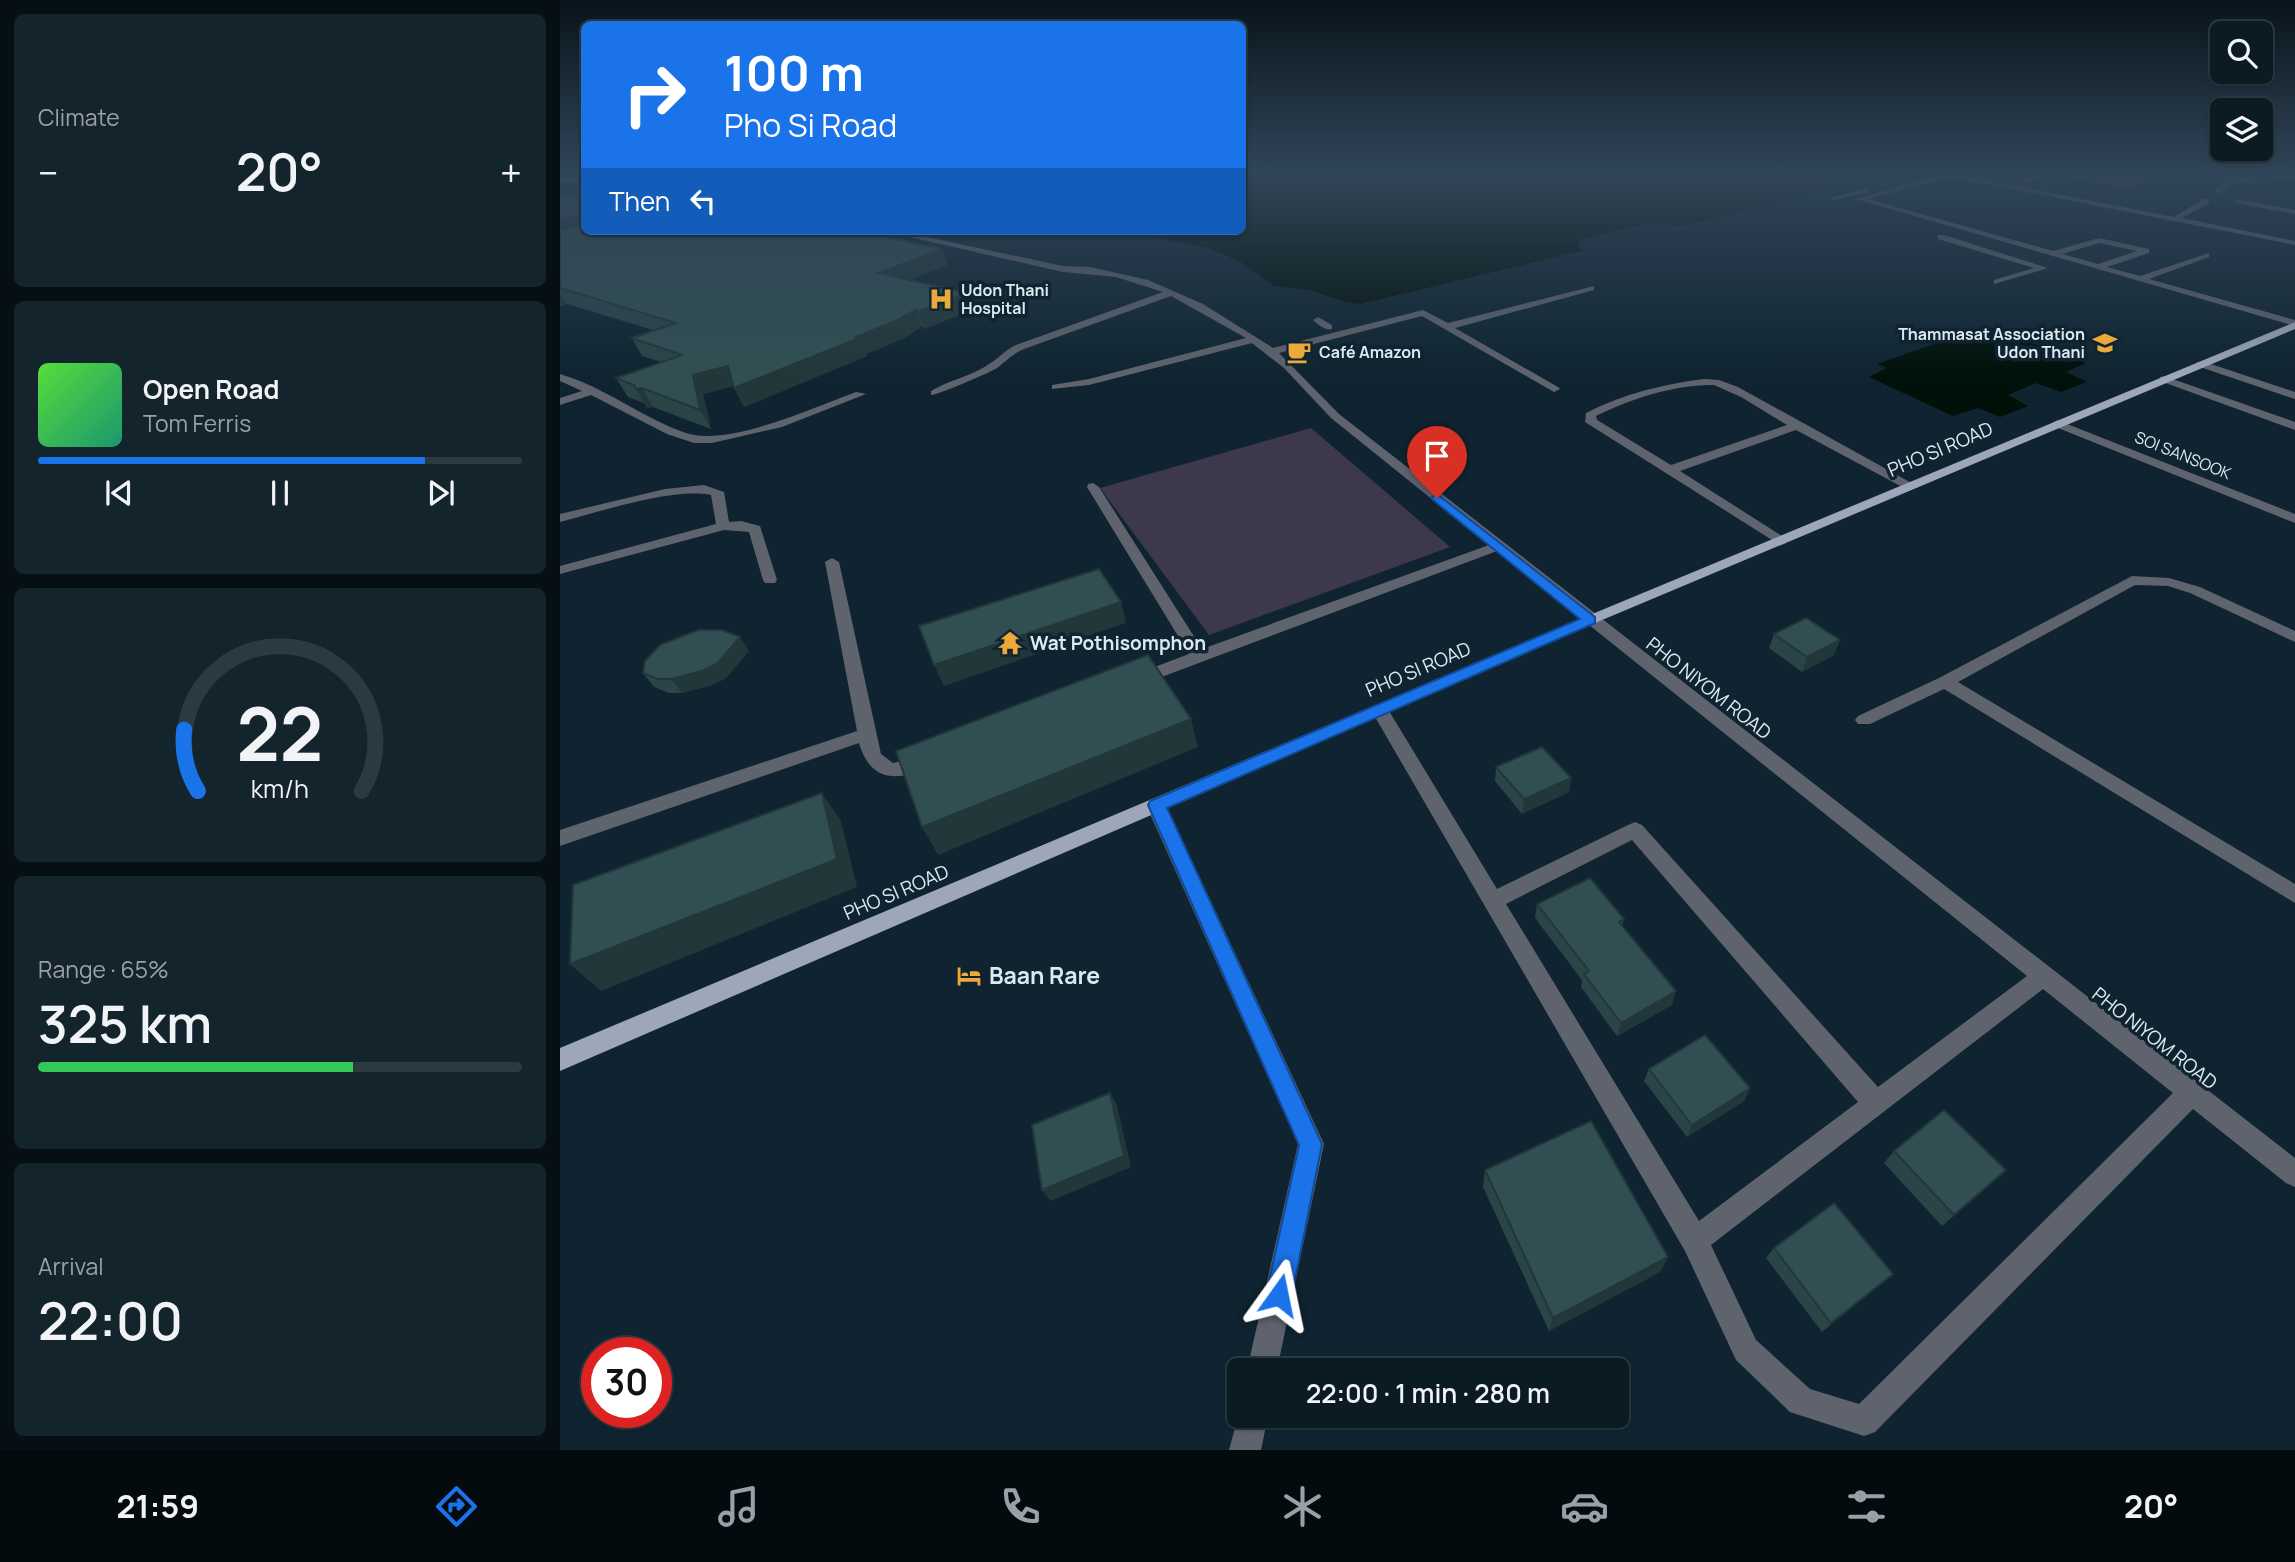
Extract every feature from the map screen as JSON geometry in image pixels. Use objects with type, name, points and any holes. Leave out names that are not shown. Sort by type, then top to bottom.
[{"type":"main road","name":"PHO SI ROAD","points":[[560,1060],[1590,620],[2295,324]]},
{"type":"street","name":"PHO NIYOM ROAD","points":[[936,242],[1063,269],[1083,268],[1152,284],[1172,292],[1271,352],[1335,416],[2042,977],[2295,1174]]},
{"type":"street","name":"PHO NIYOM ROAD","points":[[981,242],[1079,262],[1083,268]]},
{"type":"street","points":[[1956,242],[2042,268]]},
{"type":"street","points":[[2010,242],[2295,324]]},
{"type":"street","points":[[2053,254],[2094,242]]},
{"type":"street","points":[[2097,267],[2146,251],[2106,242]]},
{"type":"street","points":[[2140,279],[2206,255]]},
{"type":"street","points":[[1997,282],[2071,259]]},
{"type":"street","points":[[1446,327],[1591,288]]},
{"type":"street","points":[[935,393],[954,382],[992,367],[1004,354],[1020,347],[1172,292]]},
{"type":"street","points":[[1271,352],[1422,308]]},
{"type":"street","points":[[1323,326],[1422,308],[1446,327],[1554,390]]},
{"type":"street","points":[[1056,387],[1089,382],[1252,340]]},
{"type":"street","points":[[2201,364],[2295,396]]},
{"type":"street","points":[[560,377],[683,436],[707,439],[733,437],[860,394]]},
{"type":"street","points":[[2164,379],[2295,426]]},
{"type":"street","points":[[1780,541],[1591,422],[1590,415],[1678,386],[1704,381],[1723,386],[1911,486]]},
{"type":"street","points":[[560,402],[592,391]]},
{"type":"street","name":"SOI SANSOOK","points":[[2057,424],[2295,519]]},
{"type":"street","points":[[1670,470],[1797,426]]},
{"type":"street","points":[[1093,487],[1199,656]]},
{"type":"street","points":[[560,518],[681,491],[704,489],[717,492],[723,526]]},
{"type":"street","points":[[560,570],[723,526],[741,525],[755,530],[770,580]]},
{"type":"street","points":[[1122,686],[1498,546]]},
{"type":"street","points":[[832,562],[866,734],[874,761],[892,771],[904,771],[942,756]]},
{"type":"street","points":[[1864,720],[1945,682],[2132,580],[2169,582],[2195,590],[2295,638]]},
{"type":"street","points":[[1945,682],[2295,894]]},
{"type":"street","points":[[1380,710],[1695,1241],[1746,1350],[1801,1402],[1864,1421],[2191,1093]]},
{"type":"street","points":[[560,838],[866,734]]},
{"type":"street","points":[[1157,805],[1311,1144],[1265,1358]]},
{"type":"street","points":[[1493,901],[1635,830],[1876,1103]]},
{"type":"street","points":[[1695,1241],[2042,977]]},
{"type":"street","points":[[1245,1450],[1250,1428]]},
{"type":"shaded area","points":[[1177,242],[1580,242],[1578,247],[1585,250],[1360,304],[1345,302],[1310,290],[1274,286],[1241,262],[1208,248]]},
{"type":"shaded area","points":[[1985,326],[2086,363],[2066,372],[2087,382],[2061,392],[2036,383],[2008,395],[2028,406],[2000,417],[1978,408],[1953,416],[1869,377],[1887,368],[1877,364]]},
{"type":"shaded area","points":[[1311,428],[1450,547],[1209,635],[1100,488]]},
{"type":"building","points":[[560,242],[908,242],[942,249],[879,273],[966,293],[918,312],[916,309],[898,320],[856,337],[859,338],[734,388],[728,366],[693,375],[700,410],[642,388],[636,389],[634,385],[616,378],[682,355],[632,338],[676,323],[560,288]]},
{"type":"building","points":[[1099,569],[1121,602],[934,665],[919,626]]},
{"type":"building","points":[[1806,618],[1840,640],[1807,657],[1774,634]]},
{"type":"building","points":[[698,630],[722,630],[740,637],[717,664],[702,671],[671,679],[658,679],[643,673],[645,661],[660,645]]},
{"type":"building","points":[[1148,655],[1191,719],[922,827],[896,751]]},
{"type":"building","points":[[1542,747],[1571,778],[1524,799],[1496,767]]},
{"type":"building","points":[[822,793],[837,859],[570,964],[573,885]]},
{"type":"building","points":[[1590,878],[1624,919],[1619,922],[1676,991],[1621,1023],[1584,974],[1589,971],[1537,904]]},
{"type":"building","points":[[1705,1035],[1750,1088],[1692,1125],[1649,1069]]},
{"type":"building","points":[[1110,1093],[1124,1156],[1042,1190],[1032,1125]]},
{"type":"building","points":[[1944,1110],[2006,1170],[1954,1215],[1894,1151]]},
{"type":"building","points":[[1591,1121],[1668,1257],[1553,1318],[1485,1170]]},
{"type":"building","points":[[1834,1203],[1893,1274],[1831,1323],[1774,1248]]},
{"type":"place","name":"Udon Thani Hospital","points":[[941,299]]},
{"type":"place","name":"Thammasat Association Udon Thani","points":[[2105,343]]},
{"type":"place","name":"Café Amazon","points":[[1299,352]]},
{"type":"place","name":"Wat Pothisomphon","points":[[1010,643]]},
{"type":"place","name":"Baan Rare","points":[[969,976]]},
{"type":"route","points":[[1279,1295],[1311,1144],[1157,805],[1590,620],[1437,498]]}]
